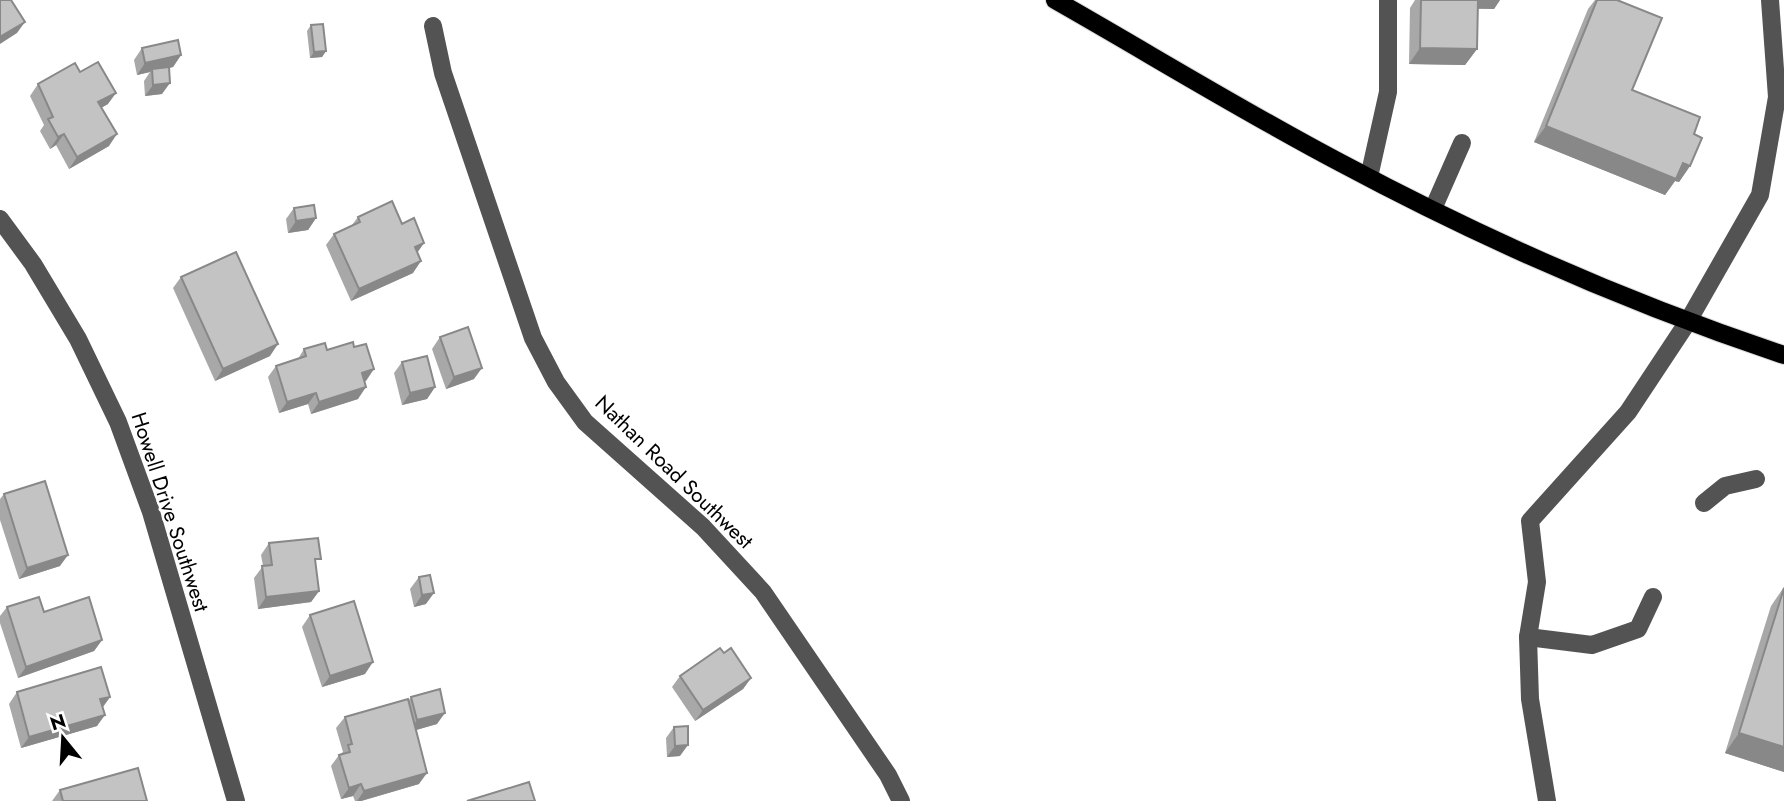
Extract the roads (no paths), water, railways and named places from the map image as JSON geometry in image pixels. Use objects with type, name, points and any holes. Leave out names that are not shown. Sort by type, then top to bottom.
[{"type":"main road","points":[[1055,0],[1368,177],[1523,254],[1688,323],[1784,355]]},
{"type":"street","points":[[1368,177],[1388,92],[1388,0]]},
{"type":"street","points":[[1547,801],[1530,699],[1528,637],[1537,582],[1531,521],[1628,412],[1688,323],[1760,195],[1777,97],[1770,0]]},
{"type":"street","name":"Nathan Road Southwest","points":[[433,26],[443,73],[533,338],[556,382],[585,422],[703,527],[763,592],[888,775],[901,801]]},
{"type":"street","points":[[1433,209],[1462,143]]},
{"type":"street","name":"Howell Drive Southwest","points":[[0,219],[33,264],[78,340],[118,422],[151,512],[236,801]]},
{"type":"street","points":[[1704,503],[1726,486],[1756,479]]},
{"type":"street","points":[[1528,637],[1592,645],[1638,629],[1653,597]]}]
